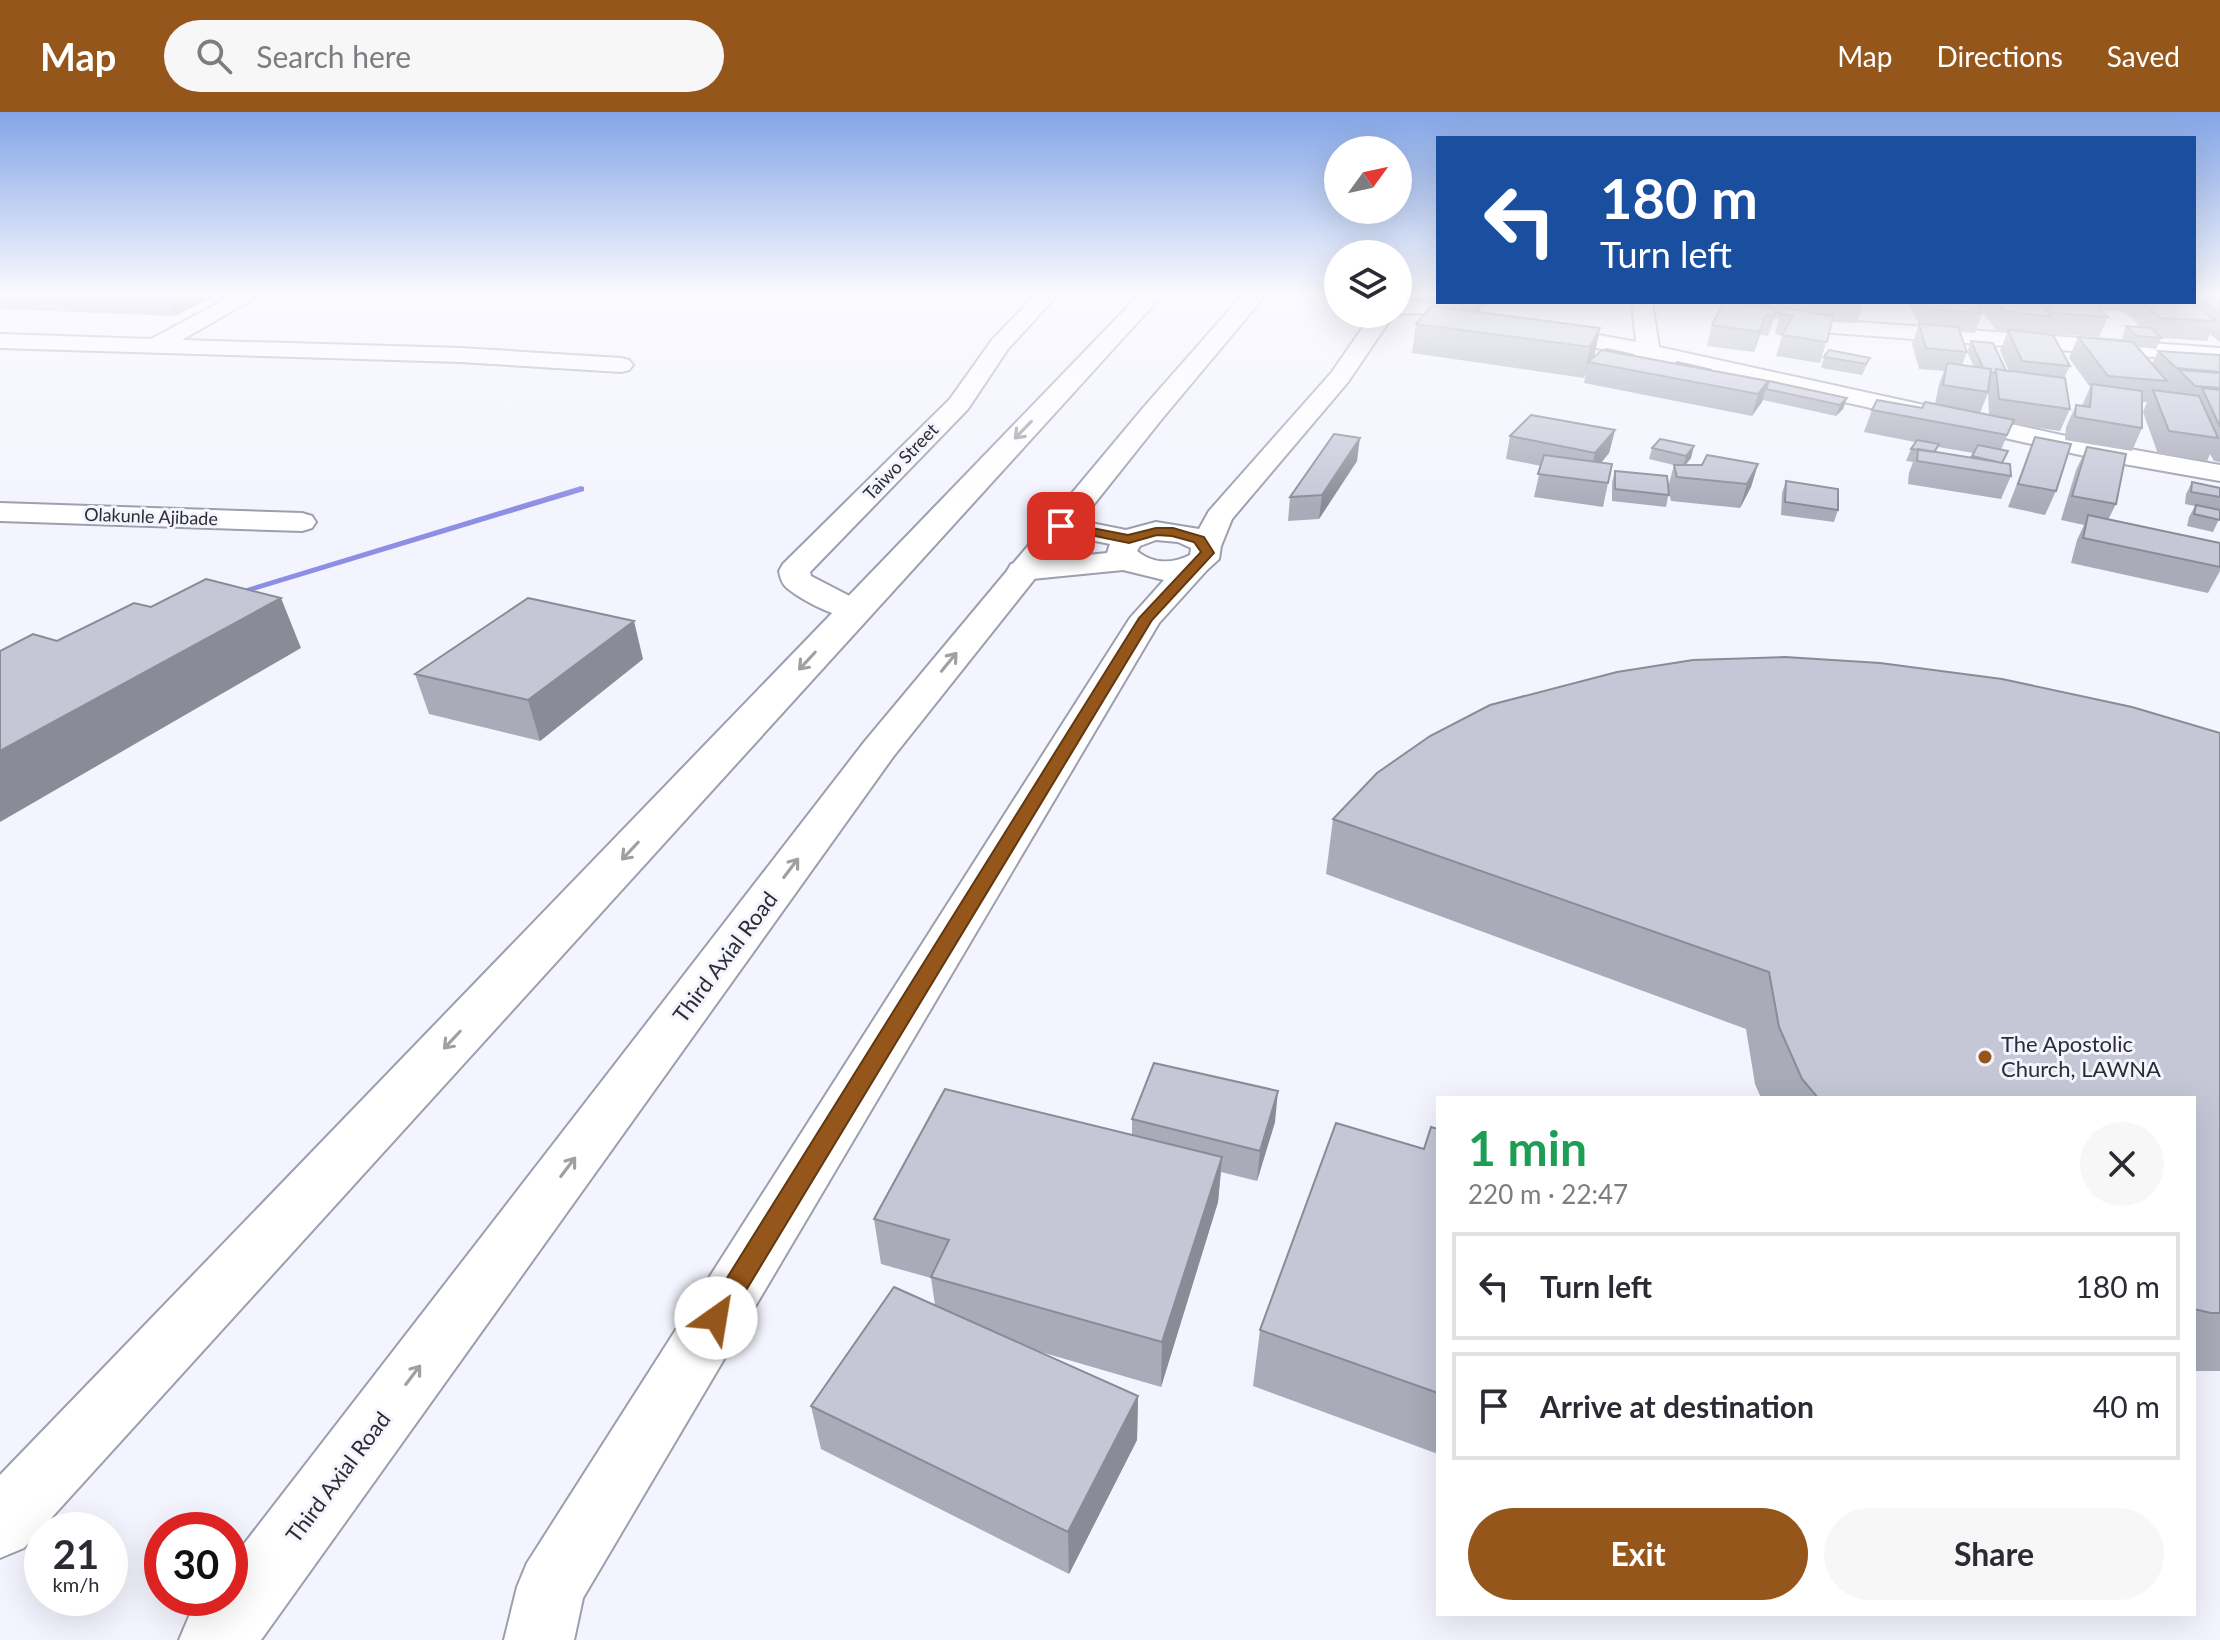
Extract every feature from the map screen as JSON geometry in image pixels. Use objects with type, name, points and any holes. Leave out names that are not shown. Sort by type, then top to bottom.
[{"type":"highway","points":[[0,1524],[1087,363]]},
{"type":"highway","name":"Third Axial Road","points":[[216,1640],[879,749],[1022,571],[1197,363]]},
{"type":"street","points":[[594,363],[621,365]]},
{"type":"street","name":"Taiwo Street","points":[[854,611],[797,581],[794,571],[959,404],[987,363]]},
{"type":"street","points":[[539,1640],[551,1587],[1146,618],[1201,555],[1219,517],[1349,363]]},
{"type":"street","points":[[1703,363],[2107,453],[2220,473]]},
{"type":"street","name":"Olakunle Ajibade","points":[[0,512],[302,522]]},
{"type":"street","points":[[1173,532],[1219,517]]},
{"type":"street","points":[[1061,526],[1133,556],[1177,570],[1201,555]]},
{"type":"street","points":[[1022,571],[1133,556],[1156,531],[1173,532],[1199,540],[1201,555]]},
{"type":"street","points":[[1133,556],[1146,618]]},
{"type":"building","points":[[1595,363],[1673,363],[1768,381],[1758,394]]},
{"type":"building","points":[[1947,363],[1991,369],[1988,392],[1943,385]]},
{"type":"building","points":[[1981,363],[2002,363],[2006,371],[1996,369],[1995,373],[1991,373],[1991,369],[1983,368]]},
{"type":"building","points":[[2098,363],[2152,363],[2167,381],[2108,376]]},
{"type":"building","points":[[2171,363],[2220,363],[2220,372],[2176,368]]},
{"type":"building","points":[[1996,369],[2065,378],[2070,409],[1999,399]]},
{"type":"building","points":[[2179,370],[2220,373],[2220,388],[2195,386]]},
{"type":"building","points":[[1769,381],[1847,398],[1840,405],[1766,389]]},
{"type":"building","points":[[2092,384],[2142,391],[2142,428],[2075,417],[2076,405],[2090,407]]},
{"type":"building","points":[[2202,388],[2220,390],[2220,427]]},
{"type":"building","points":[[2153,390],[2199,396],[2218,438],[2169,431]]},
{"type":"building","points":[[1877,400],[1922,408],[1925,402],[2014,420],[2007,435],[1872,410]]},
{"type":"building","points":[[1531,415],[1615,430],[1595,453],[1510,436]]},
{"type":"building","points":[[1334,434],[1360,438],[1322,495],[1290,497]]},
{"type":"building","points":[[2035,437],[2071,444],[2056,491],[2018,484]]},
{"type":"building","points":[[1660,439],[1694,446],[1686,456],[1652,448]]},
{"type":"building","points":[[1917,440],[1939,444],[1934,452],[1911,449]]},
{"type":"building","points":[[1978,445],[2008,451],[2002,463],[1972,456]]},
{"type":"building","points":[[2087,447],[2126,454],[2116,504],[2072,496]]},
{"type":"building","points":[[1918,449],[2010,464],[2011,476],[1917,461]]},
{"type":"building","points":[[1544,455],[1612,464],[1608,483],[1538,474]]},
{"type":"building","points":[[1707,455],[1758,464],[1747,484],[1677,477],[1674,465],[1702,465]]},
{"type":"building","points":[[1615,471],[1667,476],[1669,495],[1615,489]]},
{"type":"building","points":[[1786,481],[1838,489],[1838,510],[1785,502]]},
{"type":"building","points":[[2192,482],[2220,488],[2220,497],[2191,492]]},
{"type":"building","points":[[2196,505],[2220,510],[2220,520],[2194,514]]},
{"type":"building","points":[[2088,515],[2220,543],[2220,567],[2083,538]]},
{"type":"building","points":[[206,579],[281,598],[0,751],[0,651],[33,634],[57,641],[134,603],[151,607]]},
{"type":"building","points":[[528,598],[634,621],[528,700],[415,674]]},
{"type":"building","name":"The Apostolic Church, LAWNA","points":[[1785,657],[1880,663],[2002,679],[2132,707],[2220,733],[2220,1313],[2196,1309],[2196,1096],[1816,1096],[1802,1079],[1779,1027],[1769,972],[1333,819],[1377,773],[1430,736],[1490,705],[1617,672],[1693,660]]},
{"type":"building","points":[[1154,1063],[1278,1091],[1260,1151],[1132,1119]]},
{"type":"building","points":[[945,1089],[1222,1157],[1162,1342],[931,1277],[949,1240],[874,1219]]},
{"type":"building","points":[[1336,1123],[1424,1149],[1431,1127],[1436,1128],[1436,1392],[1260,1330]]},
{"type":"building","points":[[894,1287],[1138,1396],[1068,1532],[811,1406]]},
{"type":"waterway","points":[[229,595],[581,489]]},
{"type":"place","name":"The Apostolic Church, LAWNA","points":[[1985,1057]]},
{"type":"route","points":[[716,1318],[1146,618],[1207,553],[1206,546],[1199,540],[1173,532],[1156,531],[1129,539],[1061,526]]}]
